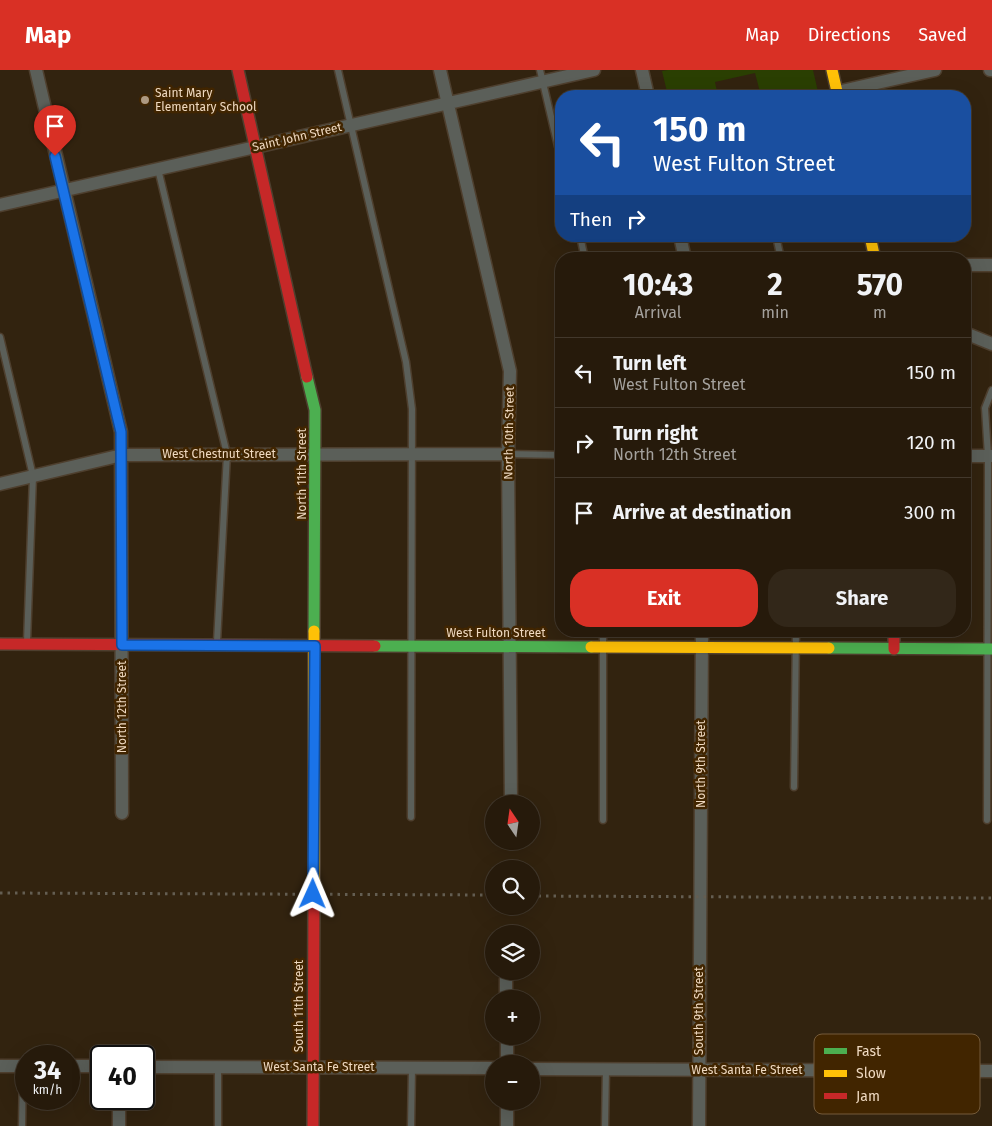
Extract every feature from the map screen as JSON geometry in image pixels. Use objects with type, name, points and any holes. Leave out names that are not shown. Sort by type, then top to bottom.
[{"type":"street","name":"North 12th Street","points":[[36,70],[121,432],[122,813]]},
{"type":"street","name":"North 11th Street","points":[[238,70],[315,410],[314,886]]},
{"type":"street","name":"North 10th Street","points":[[440,70],[510,371],[508,454],[511,795]]},
{"type":"street","name":"Saint John Street","points":[[0,205],[448,103],[541,76],[594,70]]},
{"type":"street","points":[[642,70],[647,90]]},
{"type":"street","points":[[832,70],[836,90]]},
{"type":"street","points":[[853,90],[935,70]]},
{"type":"street","points":[[971,265],[992,265]]},
{"type":"street","points":[[971,335],[992,344]]},
{"type":"street","name":"West Chestnut Street","points":[[0,484],[122,455],[508,454]]},
{"type":"street","points":[[971,456],[990,456]]},
{"type":"street","name":"North 9th Street","points":[[700,896],[702,637]]},
{"type":"street","points":[[894,637],[894,649]]},
{"type":"street","name":"West Fulton Street","points":[[0,644],[989,650]]},
{"type":"street","name":"South 11th Street","points":[[313,1126],[314,886]]},
{"type":"street","name":"South 9th Street","points":[[699,1126],[700,896]]},
{"type":"street","points":[[0,1066],[15,1066]]},
{"type":"street","name":"West Santa Fe Street","points":[[155,1067],[485,1068]]},
{"type":"street","name":"West Santa Fe Street","points":[[540,1068],[814,1070]]},
{"type":"street","points":[[119,1126],[120,1110]]},
{"type":"street","points":[[507,1110],[507,1126]]},
{"type":"lane","points":[[338,70],[406,362],[412,408],[411,817]]},
{"type":"lane","points":[[541,76],[555,133]]},
{"type":"lane","points":[[158,169],[227,454],[217,645]]},
{"type":"lane","points":[[0,337],[34,476],[27,644]]},
{"type":"lane","points":[[987,820],[990,456],[985,408],[992,390]]},
{"type":"lane","name":"West Chestnut Street","points":[[508,454],[555,455]]},
{"type":"lane","points":[[603,637],[603,820]]},
{"type":"lane","points":[[794,787],[796,637]]},
{"type":"lane","points":[[218,1067],[218,1126]]},
{"type":"lane","points":[[411,1126],[412,1068]]},
{"type":"lane","points":[[605,1126],[606,1069]]},
{"type":"lane","points":[[22,1126],[23,1110]]},
{"type":"green space","points":[[813,70],[818,90],[759,90],[755,73],[715,82],[717,90],[667,90],[662,71]]},
{"type":"railway","points":[[0,893],[485,895]]},
{"type":"railway","points":[[540,896],[992,898]]},
{"type":"traffic: fast","points":[[307,377],[315,410],[314,631]]},
{"type":"traffic: fast","points":[[375,646],[591,647]]},
{"type":"traffic: fast","points":[[829,648],[992,649]]},
{"type":"traffic: slow","points":[[832,70],[837,90]]},
{"type":"traffic: slow","points":[[871,242],[873,252]]},
{"type":"traffic: slow","points":[[314,631],[314,895]]},
{"type":"traffic: slow","points":[[591,647],[829,648]]},
{"type":"traffic: jam","points":[[238,70],[307,377]]},
{"type":"traffic: jam","points":[[894,637],[894,649]]},
{"type":"traffic: jam","points":[[0,644],[375,646]]},
{"type":"traffic: jam","points":[[313,1126],[314,895]]},
{"type":"place","name":"Saint Mary Elementary School","points":[[145,100]]},
{"type":"route","points":[[55,156],[121,432],[122,645],[315,646],[313,894]]}]
